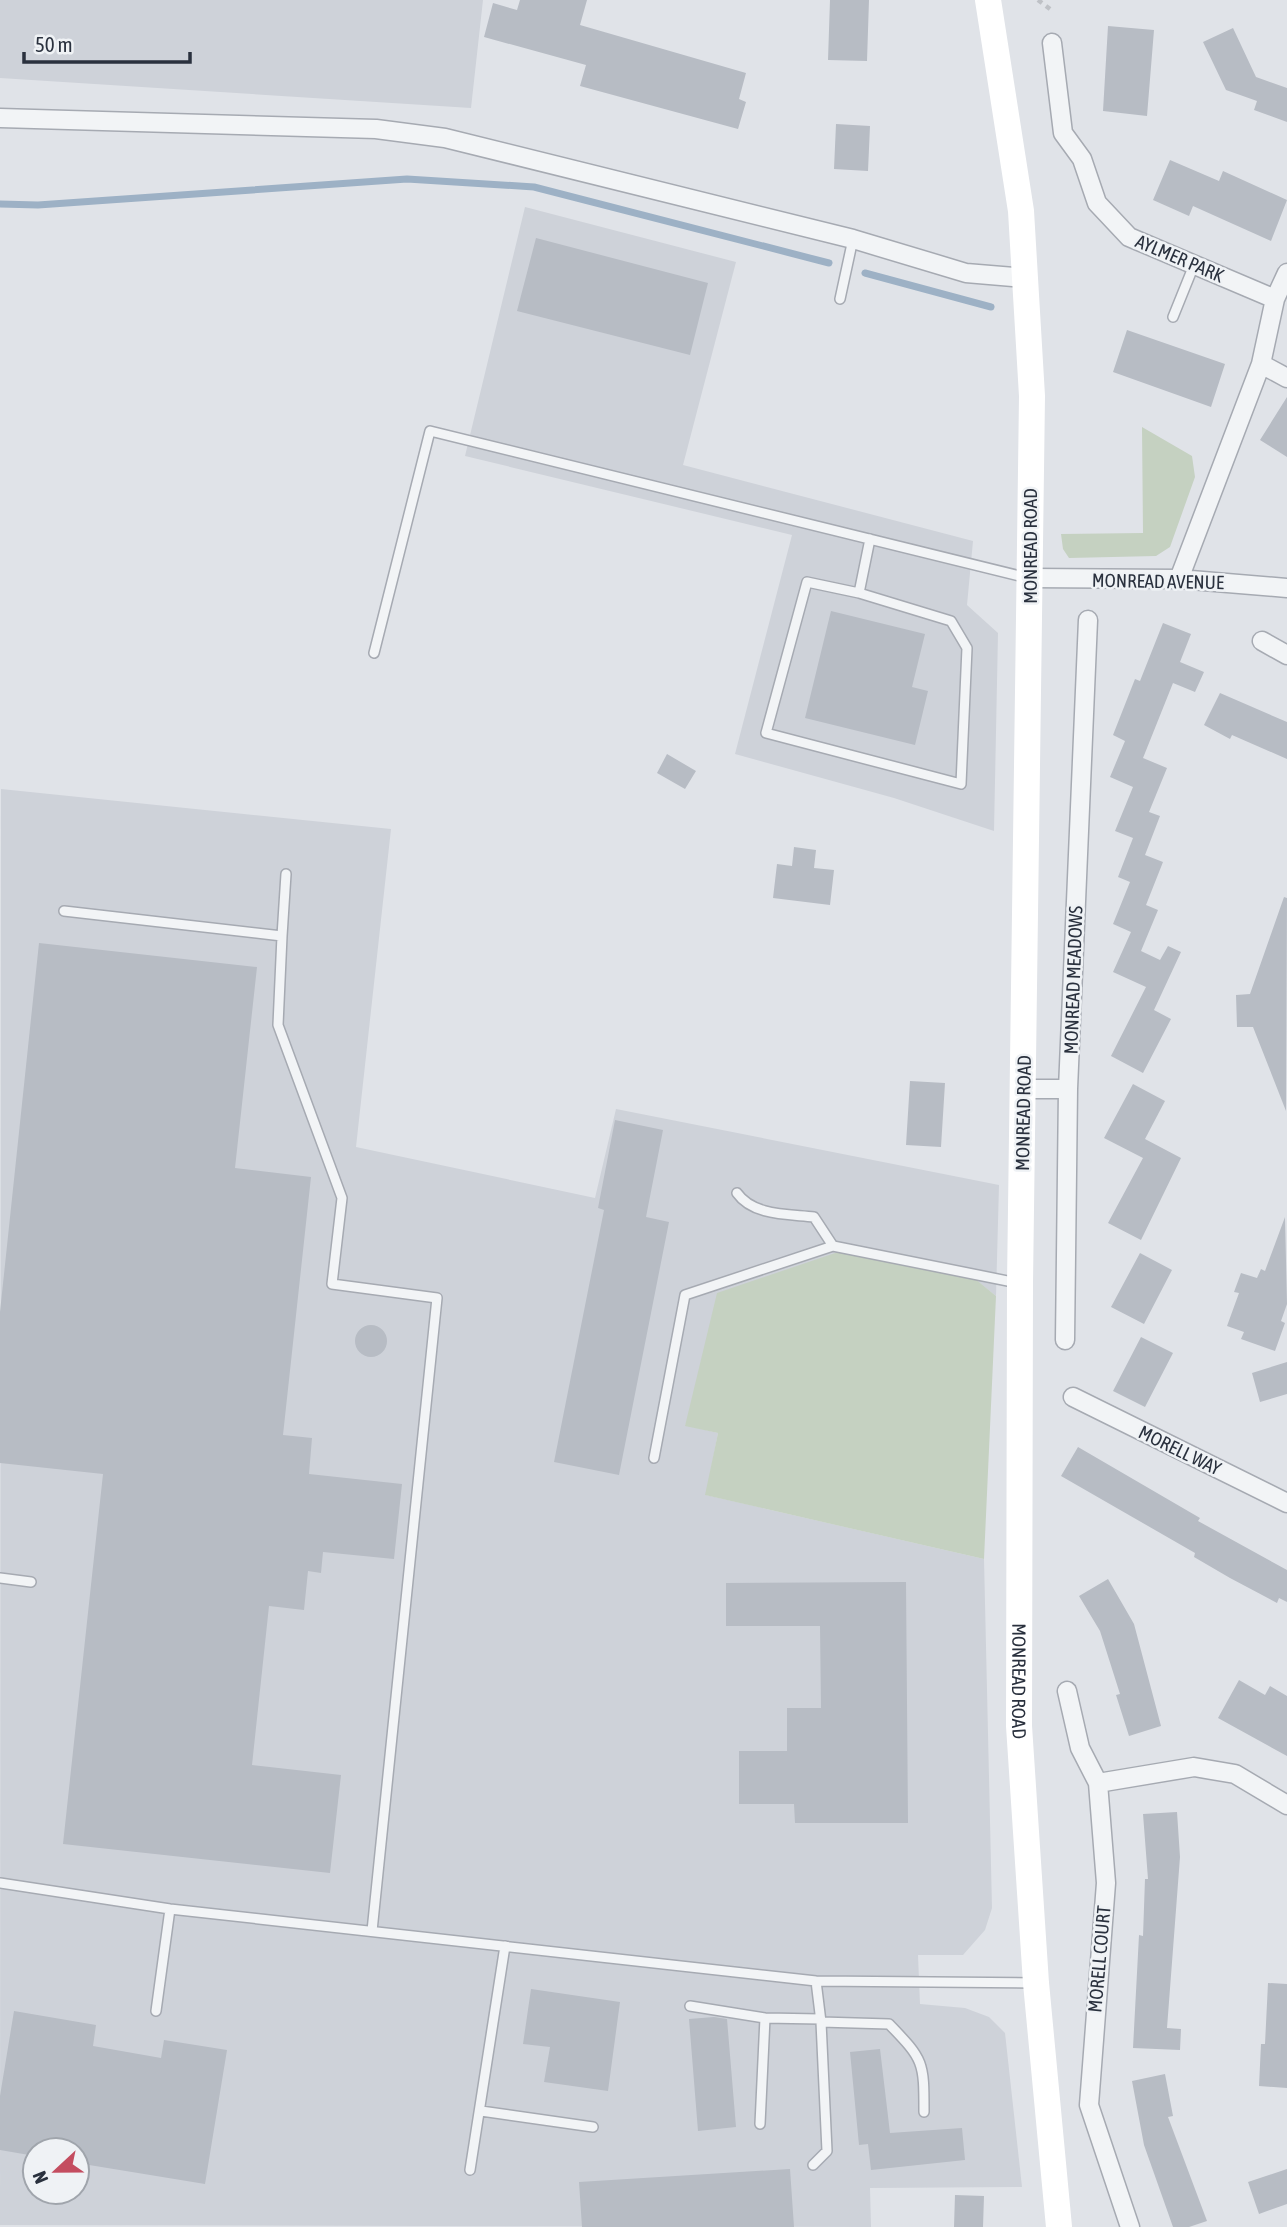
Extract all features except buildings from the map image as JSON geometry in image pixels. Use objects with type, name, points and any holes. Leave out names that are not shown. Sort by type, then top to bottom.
[{"type":"street","name":"MONREAD ROAD","points":[[988,0],[1021,211],[1032,396],[1020,1283],[1019,1726],[1036,1983],[1059,2227]]},
{"type":"street","name":"AYLMER PARK","points":[[1052,43],[1063,133],[1082,159],[1097,203],[1129,237],[1275,299]]},
{"type":"street","points":[[0,118],[376,129],[445,138],[853,239],[966,273],[1025,278]]},
{"type":"street","points":[[1178,579],[1261,364],[1275,299],[1287,273]]},
{"type":"street","points":[[1261,364],[1287,378]]},
{"type":"street","name":"MONREAD AVENUE","points":[[1030,578],[1178,579],[1287,588]]},
{"type":"street","name":"MONREAD MEADOWS","points":[[1065,1340],[1068,1089],[1088,620]]},
{"type":"street","points":[[1262,641],[1287,655]]},
{"type":"street","points":[[1023,1088],[1068,1089]]},
{"type":"street","name":"MORELL WAY","points":[[1073,1397],[1287,1503]]},
{"type":"street","name":"MORELL COURT","points":[[1067,1691],[1080,1748],[1098,1783],[1106,1883],[1089,2105],[1130,2227]]},
{"type":"street","points":[[1098,1783],[1194,1767],[1236,1774],[1287,1805]]},
{"type":"lane","points":[[840,299],[853,239]]},
{"type":"lane","points":[[1174,317],[1194,265]]},
{"type":"lane","points":[[374,653],[430,431],[1030,578]]},
{"type":"lane","points":[[859,593],[870,539]]},
{"type":"lane","points":[[807,582],[859,593],[951,621],[967,648],[961,784],[766,733],[807,582]]},
{"type":"lane","points":[[285,874],[278,1025],[342,1198],[332,1284],[437,1298],[372,1931]]},
{"type":"lane","points":[[64,912],[282,936]]},
{"type":"lane","points":[[737,1193],[744,1204],[768,1211],[814,1217],[833,1246]]},
{"type":"lane","points":[[654,1458],[685,1295],[833,1246],[1020,1283]]},
{"type":"lane","points":[[0,1578],[31,1582]]},
{"type":"lane","points":[[0,1883],[170,1909],[816,1980],[1036,1983]]},
{"type":"lane","points":[[156,2011],[170,1909]]},
{"type":"lane","points":[[470,2170],[505,1946]]},
{"type":"lane","points":[[813,2165],[827,2151],[816,1980]]},
{"type":"lane","points":[[690,2006],[765,2018],[889,2024],[917,2053],[925,2070],[924,2112]]},
{"type":"lane","points":[[760,2123],[765,2018]]},
{"type":"lane","points":[[481,2111],[593,2127]]},
{"type":"path","points":[[1038,0],[1050,9]]},
{"type":"shaded area","points":[[0,0],[483,0],[471,108],[0,78]]},
{"type":"shaded area","points":[[525,207],[736,262],[683,465],[973,541],[967,605],[998,633],[994,831],[894,798],[735,754],[792,535],[465,456]]},
{"type":"shaded area","points":[[1,789],[391,829],[356,1147],[595,1198],[616,1109],[999,1185],[996,1296],[971,1276],[685,1425],[718,1433],[706,1495],[984,1559],[992,1908],[985,1930],[963,1955],[918,1955],[920,2004],[965,2008],[989,2017],[1005,2033],[1022,2187],[870,2188],[871,2227],[0,2225]]},
{"type":"green space","points":[[1142,427],[1192,456],[1195,477],[1170,547],[1156,556],[1069,558],[1063,549],[1061,534],[1143,533]]},
{"type":"green space","points":[[847,1249],[974,1278],[996,1296],[984,1559],[705,1495],[718,1433],[685,1426],[717,1293]]},
{"type":"waterway","points":[[0,204],[38,205],[407,179],[534,187],[829,263]]},
{"type":"waterway","points":[[865,273],[991,307]]}]
